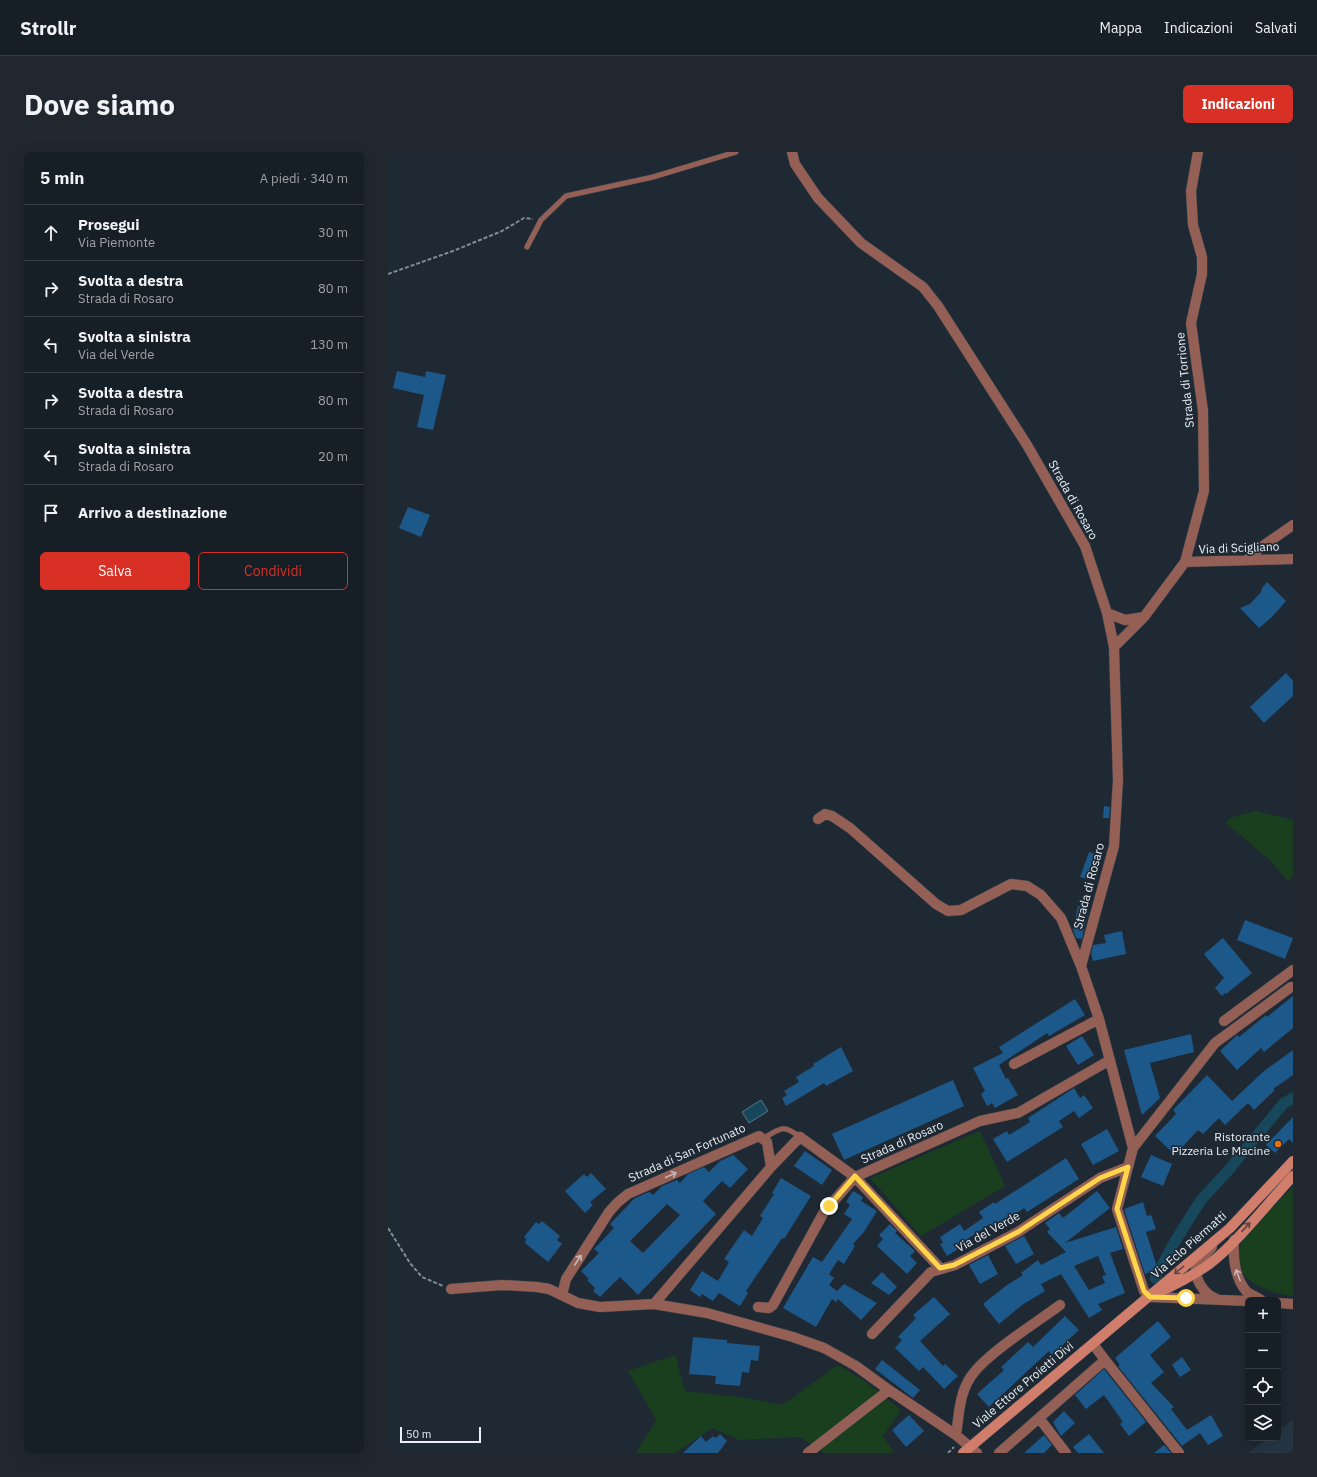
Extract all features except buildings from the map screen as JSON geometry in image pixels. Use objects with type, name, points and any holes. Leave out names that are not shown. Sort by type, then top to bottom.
[{"type":"main road","name":"Via Eclo Piermatti","points":[[1150,1297],[1175,1273],[1230,1228],[1293,1162]]},
{"type":"main road","name":"Via Eclo Piermatti","points":[[1150,1297],[1182,1282],[1209,1264],[1234,1240],[1293,1176]]},
{"type":"main road","name":"Viale Ettore Proietti Divi","points":[[970,1451],[1093,1344],[1150,1297]]},
{"type":"street","name":"Strada di Rosaro","points":[[792,152],[795,164],[823,203],[861,243],[923,287],[938,306],[1027,445],[1085,546],[1107,613],[1114,647],[1118,780],[1114,846],[1081,966]]},
{"type":"street","name":"Strada di Torrione","points":[[1114,647],[1144,617],[1185,562],[1204,491],[1203,411],[1191,323],[1202,274],[1202,257],[1193,225],[1191,191],[1198,152]]},
{"type":"street","points":[[1247,560],[1260,548],[1293,525]]},
{"type":"street","name":"Via di Scigliano","points":[[1185,562],[1293,559]]},
{"type":"street","points":[[1107,613],[1125,620],[1144,617]]},
{"type":"street","name":"Strada di Rosaro","points":[[818,819],[825,814],[832,816],[850,828],[936,904],[948,911],[961,910],[1010,884],[1027,886],[1041,895],[1061,918],[1081,966],[1099,1019],[1133,1148]]},
{"type":"street","points":[[1224,1021],[1293,970]]},
{"type":"street","name":"Strada di Rosaro","points":[[1150,1297],[1144,1291],[1117,1209],[1133,1148],[1214,1043],[1291,987]]},
{"type":"street","points":[[1014,1064],[1099,1019]]},
{"type":"street","name":"Strada di Rosaro","points":[[758,1307],[769,1308],[773,1306],[824,1212],[855,1176],[980,1121],[1018,1113],[1110,1060]]},
{"type":"street","name":"Strada di San Fortunato","points":[[562,1295],[566,1279],[617,1203],[628,1194],[759,1136],[764,1138],[767,1142],[771,1167]]},
{"type":"street","name":"Strada di Rosaro","points":[[800,1137],[855,1176],[940,1268]]},
{"type":"street","points":[[654,1304],[771,1167],[800,1137]]},
{"type":"street","name":"Via del Verde","points":[[872,1334],[931,1272],[940,1268],[954,1265],[1018,1232],[1100,1178],[1128,1167]]},
{"type":"street","points":[[1221,1300],[1210,1296],[1201,1286],[1197,1272],[1199,1262],[1230,1228]]},
{"type":"street","points":[[1234,1240],[1233,1257],[1238,1277],[1247,1292],[1256,1297]]},
{"type":"street","points":[[451,1289],[502,1285],[549,1289],[578,1303],[600,1307],[654,1304],[707,1313],[794,1337],[824,1348],[856,1366],[889,1390],[956,1434],[970,1451]]},
{"type":"street","points":[[1150,1297],[1245,1301]]},
{"type":"street","points":[[1281,1303],[1293,1304]]},
{"type":"street","points":[[956,1434],[963,1393],[969,1379],[980,1364],[1060,1305]]},
{"type":"street","name":"Viale Ettore Proietti Divi","points":[[1093,1344],[1179,1453]]},
{"type":"street","points":[[999,1453],[1105,1360]]},
{"type":"street","points":[[808,1453],[889,1390]]},
{"type":"street","points":[[1039,1418],[1066,1453]]},
{"type":"lane","points":[[527,247],[541,220],[566,196],[653,177],[736,152]]},
{"type":"lane","points":[[764,1138],[782,1128],[790,1129],[800,1137]]},
{"type":"path","points":[[388,274],[459,249],[502,231],[524,218],[541,220]]},
{"type":"path","points":[[388,1228],[410,1264],[422,1277],[451,1289]]},
{"type":"shaded area","points":[[1293,1420],[1293,1453],[1248,1453],[1265,1441],[1281,1441],[1281,1429]]},
{"type":"green space","points":[[1255,811],[1293,820],[1293,876],[1287,881],[1272,862],[1226,823],[1230,818]]},
{"type":"green space","points":[[980,1131],[1005,1186],[921,1236],[870,1178]]},
{"type":"green space","points":[[1293,1187],[1293,1296],[1272,1292],[1252,1282],[1244,1275],[1239,1267],[1238,1257],[1244,1239]]},
{"type":"green space","points":[[675,1355],[685,1391],[746,1398],[782,1405],[838,1365],[866,1382],[901,1410],[883,1436],[894,1453],[824,1453],[800,1437],[739,1440],[713,1428],[675,1453],[636,1453],[656,1420],[628,1371]]},
{"type":"water","points":[[761,1100],[768,1111],[749,1123],[742,1112]]},
{"type":"waterway","points":[[1155,1278],[1174,1243],[1201,1200],[1227,1172],[1283,1104],[1293,1098]]},
{"type":"place","name":"Ristorante Pizzeria Le Macine","points":[[1278,1144]]},
{"type":"route","points":[[829,1206],[855,1176],[940,1268],[954,1265],[1018,1232],[1100,1178],[1128,1167],[1117,1209],[1144,1291],[1150,1297],[1186,1298]]}]
